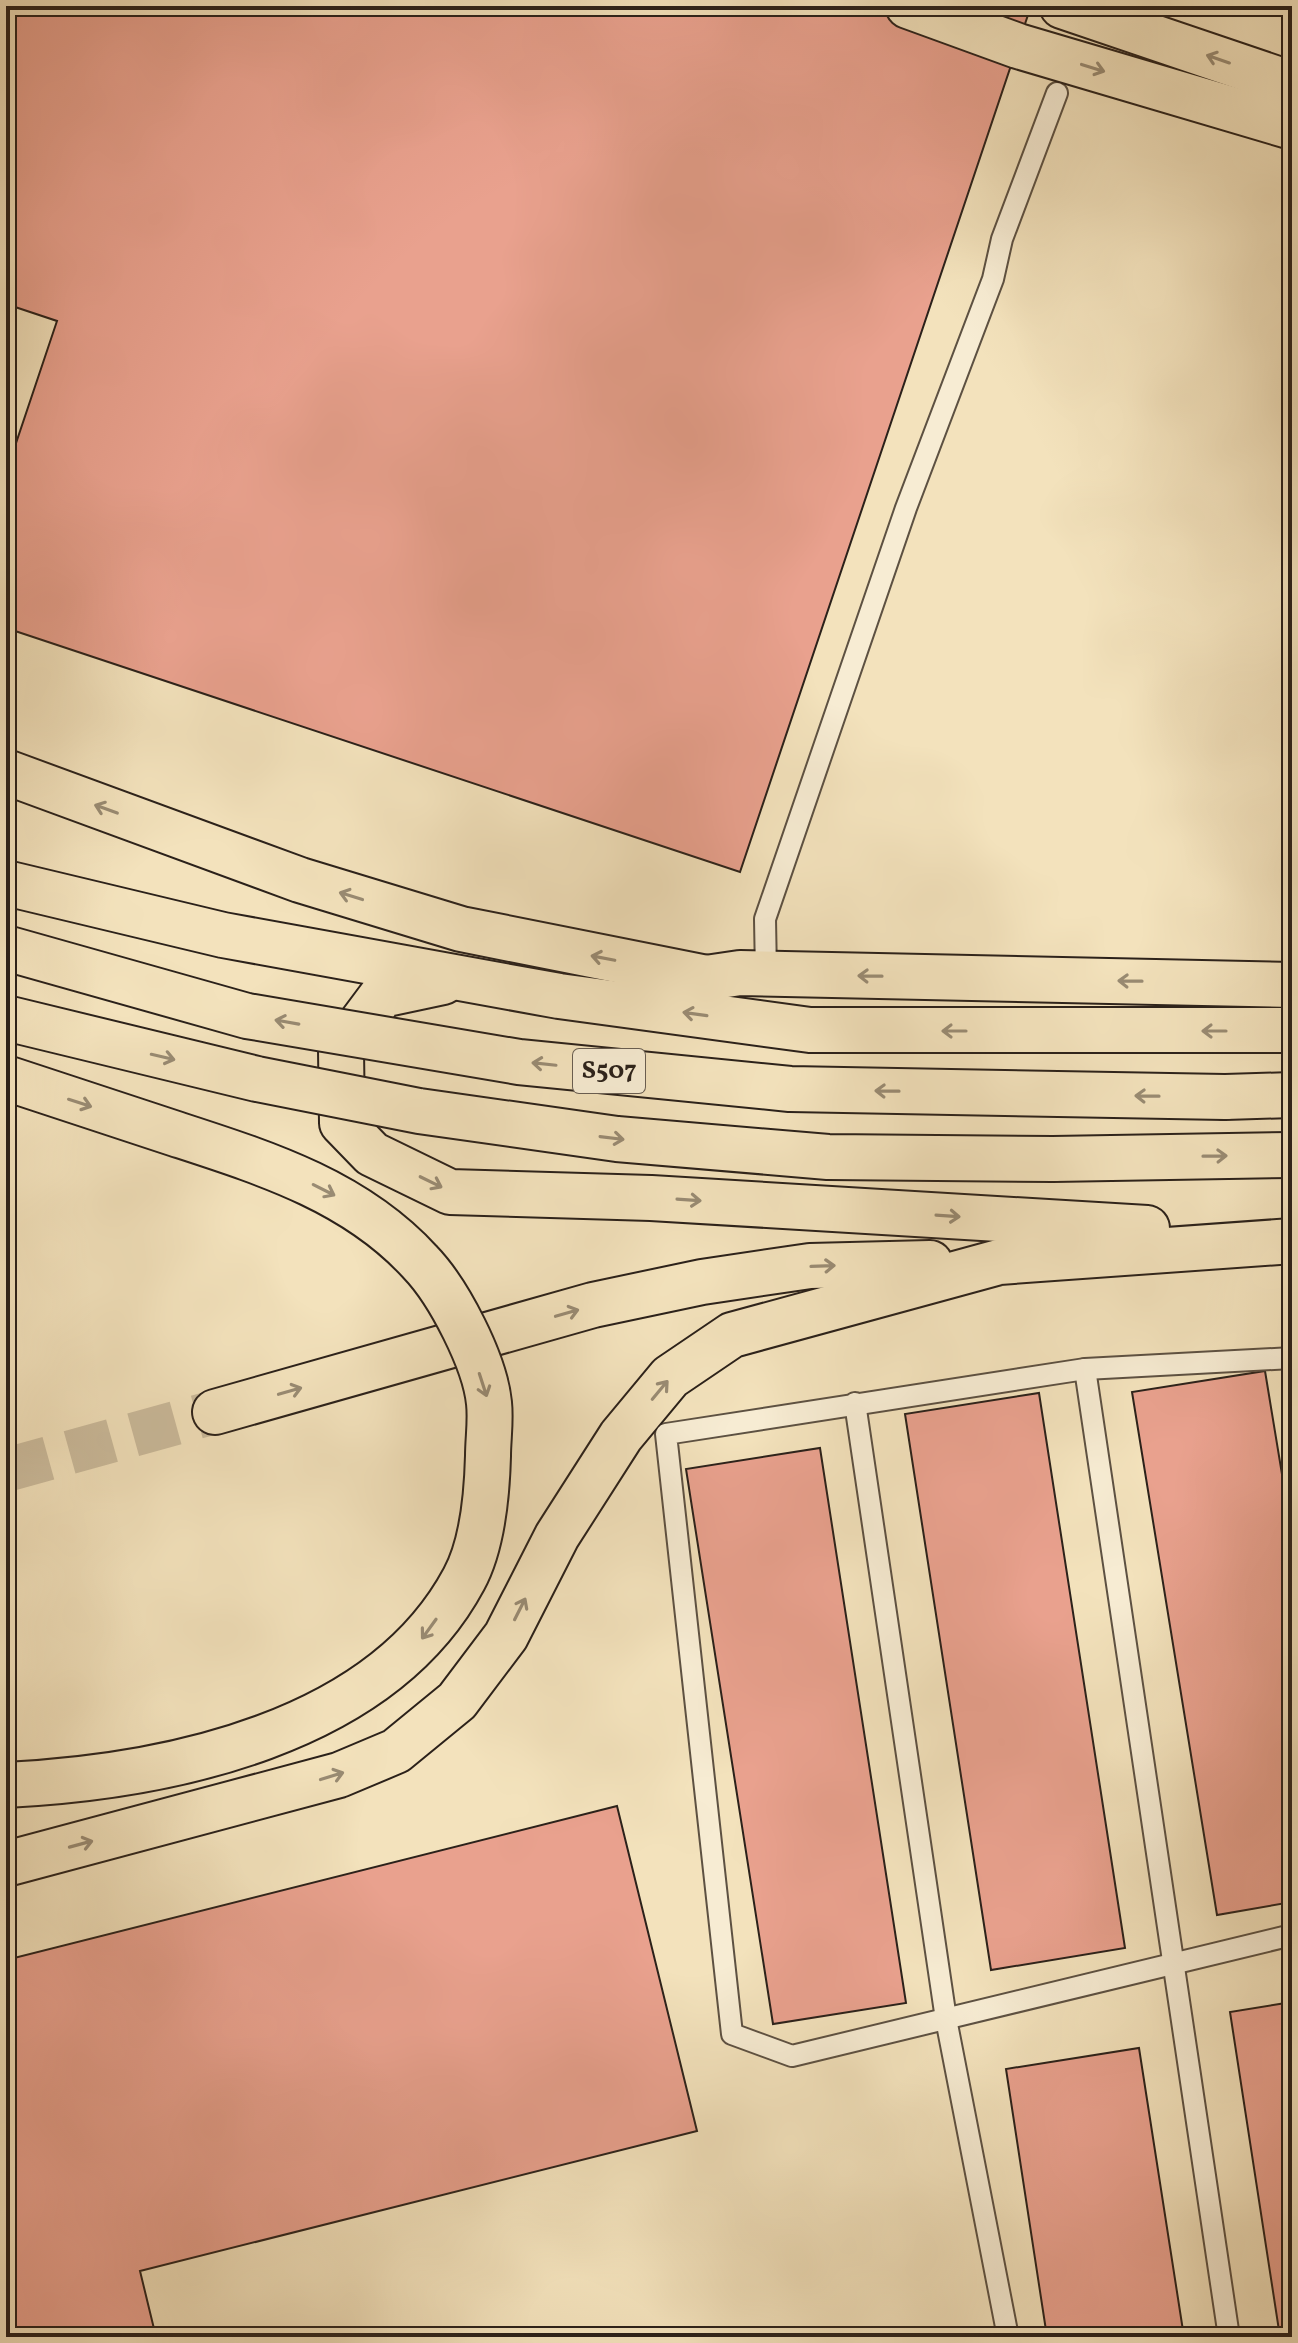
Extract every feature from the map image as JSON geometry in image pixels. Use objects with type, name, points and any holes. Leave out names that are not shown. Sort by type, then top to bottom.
[{"type":"highway","points":[[908,6],[1018,46],[1292,127]]},
{"type":"highway","points":[[1062,6],[1292,84]]},
{"type":"highway","points":[[6,772],[300,880],[461,929],[707,978]]},
{"type":"highway","points":[[6,852],[405,968]]},
{"type":"highway","points":[[6,883],[223,935],[576,998],[810,1030],[1292,1030]]},
{"type":"highway","name":"S507","points":[[6,948],[247,1016],[519,1062],[790,1089],[1225,1097],[1292,1095]]},
{"type":"highway","points":[[576,998],[707,978],[766,974],[1292,985]]},
{"type":"highway","points":[[461,978],[382,995],[341,1050],[342,1123],[372,1154],[450,1192],[651,1198],[1292,1239]]},
{"type":"highway","name":"S507","points":[[6,1018],[272,1082],[419,1111],[617,1139],[828,1157],[1053,1159],[1292,1155]]},
{"type":"highway","points":[[6,1078],[285,1170],[354,1205],[421,1262],[463,1323],[489,1401],[487,1499],[465,1578],[411,1653],[350,1697],[266,1737],[146,1770],[6,1785]]},
{"type":"highway","points":[[215,1412],[593,1305],[702,1282],[810,1266],[999,1262],[1292,1239]]},
{"type":"highway","points":[[6,1864],[339,1775],[396,1751],[457,1701],[506,1636],[557,1536],[621,1436],[670,1377],[732,1335],[999,1262]]},
{"type":"lane","points":[[766,974],[765,919],[906,508],[993,279],[1002,239],[1057,93]]},
{"type":"lane","points":[[1292,1358],[1085,1369],[666,1434],[732,2034],[792,2056],[1292,1935]]},
{"type":"lane","points":[[1085,1369],[1229,2337]]},
{"type":"lane","points":[[855,1403],[946,2019],[1008,2337]]},
{"type":"building","points":[[6,6],[1031,6],[740,872],[6,628],[6,473],[57,321],[6,304]]},
{"type":"building","points":[[1265,1371],[1292,1535],[1292,1902],[1217,1915],[1132,1392]]},
{"type":"building","points":[[1039,1393],[1125,1948],[991,1970],[905,1414]]},
{"type":"building","points":[[820,1448],[906,2003],[773,2024],[686,1469]]},
{"type":"building","points":[[617,1806],[697,2131],[140,2271],[156,2337],[6,2337],[6,1960]]},
{"type":"building","points":[[1292,2002],[1292,2337],[1280,2337],[1230,2012]]},
{"type":"building","points":[[1139,2048],[1184,2337],[1047,2337],[1006,2069]]},
{"type":"tunnel","points":[[6,1470],[215,1412]]}]
